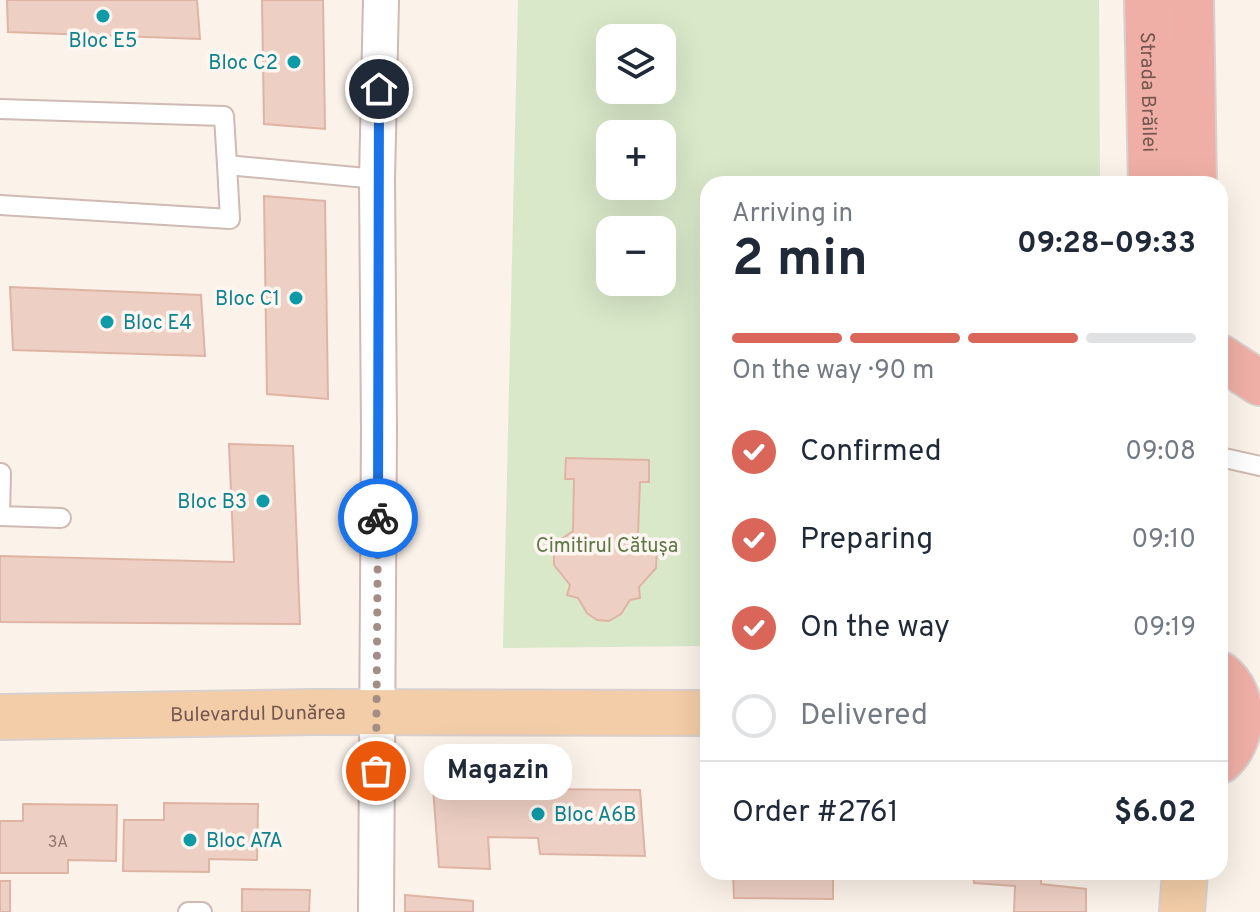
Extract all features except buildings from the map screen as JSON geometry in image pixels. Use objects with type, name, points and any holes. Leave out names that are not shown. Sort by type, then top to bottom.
[{"type":"highway","name":"Strada Brăilei","points":[[1147,0],[1151,176]]},
{"type":"highway","points":[[1191,0],[1194,176]]},
{"type":"highway","points":[[1228,362],[1260,383]]},
{"type":"highway","points":[[1235,679],[1240,728],[1237,749]]},
{"type":"main road","name":"Bulevardul Dunărea","points":[[0,717],[700,713]]},
{"type":"street","points":[[376,912],[377,179],[381,0]]},
{"type":"lane","points":[[0,109],[224,116],[230,219],[0,205]]},
{"type":"lane","points":[[227,165],[377,179]]},
{"type":"lane","points":[[1228,459],[1260,466]]},
{"type":"lane","points":[[1,473],[0,516],[61,518]]},
{"type":"lane","points":[[188,912],[202,912]]},
{"type":"green space","name":"Cimitirul Cătușa","points":[[518,0],[1099,0],[1100,176],[700,176],[700,646],[503,648]]},
{"type":"way so far","points":[[376,771],[378,518]]},
{"type":"place","name":"Bloc E5","points":[[103,16]]},
{"type":"place","name":"Bloc C2","points":[[294,62]]},
{"type":"place","name":"Bloc C1","points":[[296,298]]},
{"type":"place","name":"Bloc E4","points":[[107,322]]},
{"type":"place","name":"Bloc B3","points":[[263,501]]},
{"type":"place","name":"Magazin","points":[[376,771]]},
{"type":"place","name":"Bloc A6B","points":[[538,814]]},
{"type":"place","name":"Bloc A7A","points":[[190,840]]},
{"type":"route","points":[[378,518],[379,89]]}]
